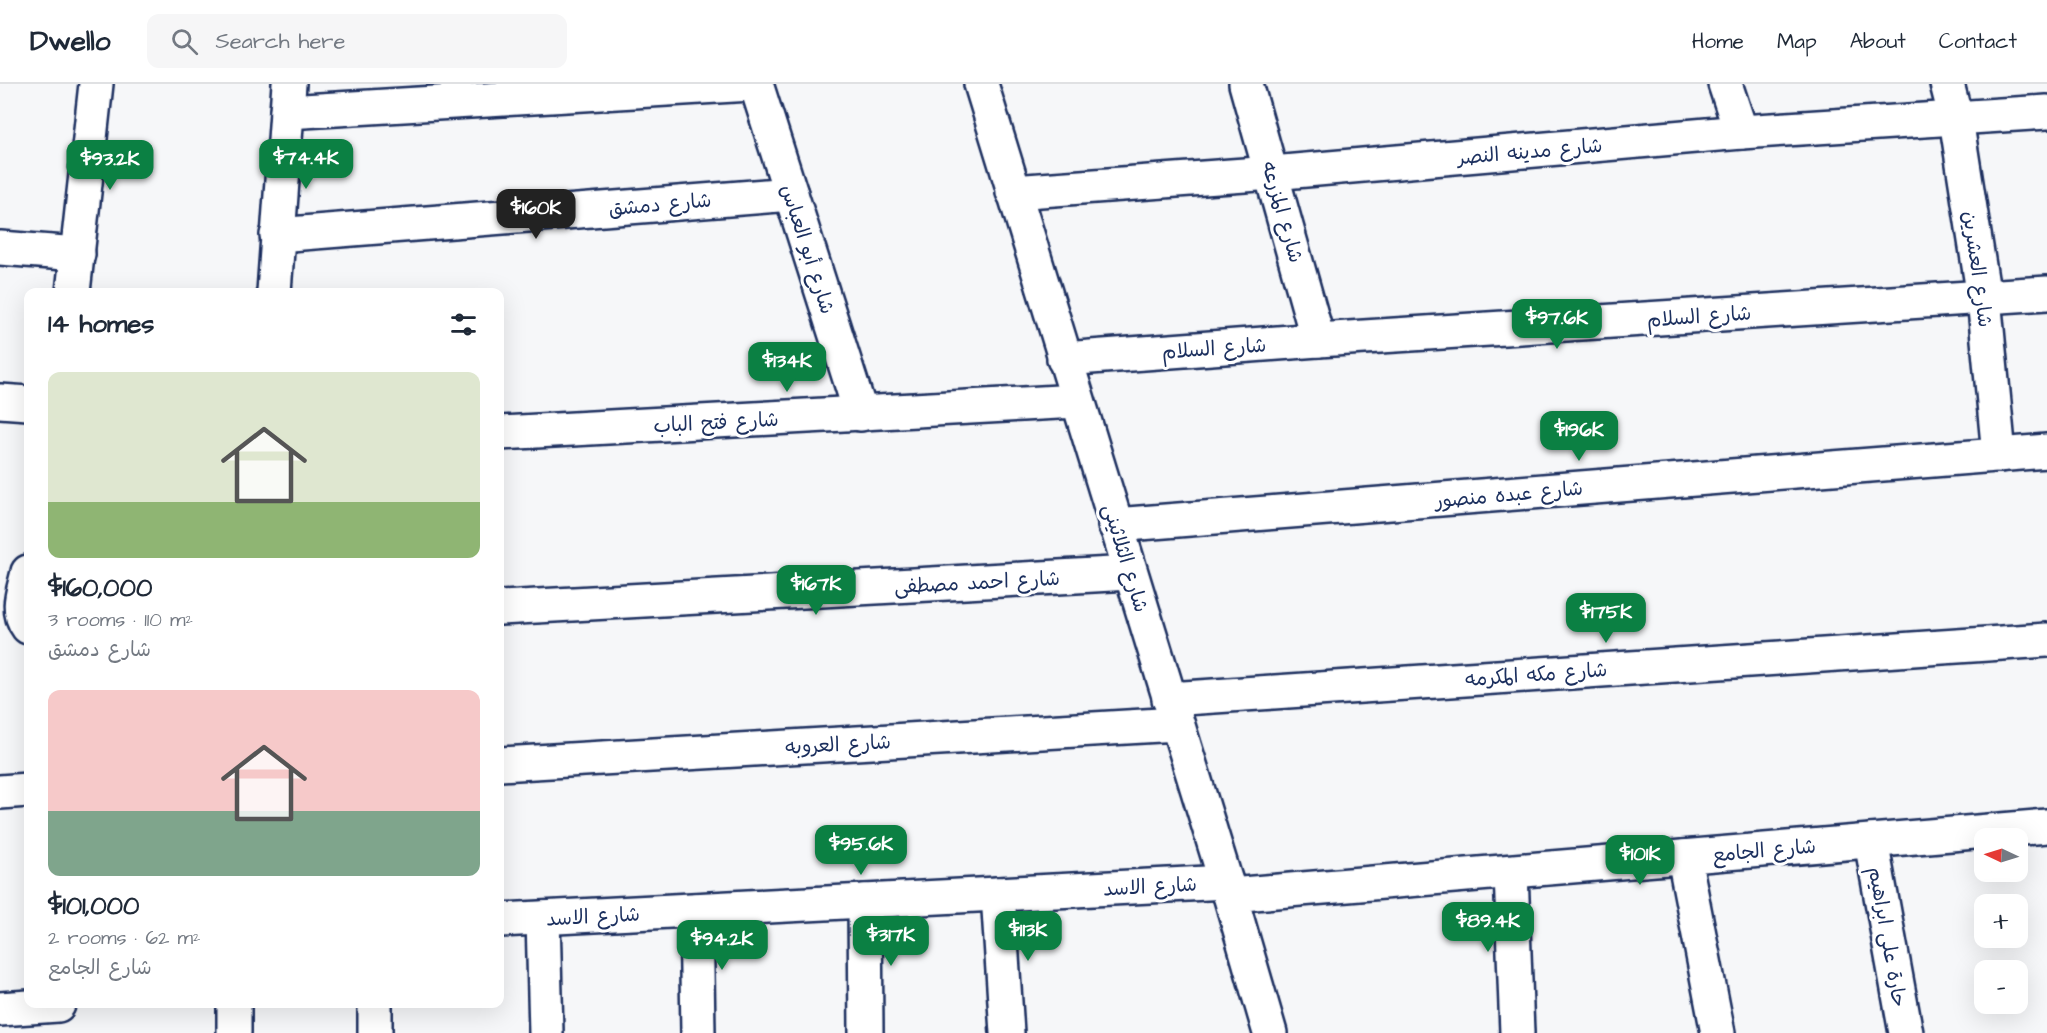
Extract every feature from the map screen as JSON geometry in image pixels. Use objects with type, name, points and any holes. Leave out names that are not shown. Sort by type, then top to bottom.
[{"type":"street","points":[[74,288],[96,84]]},
{"type":"street","points":[[274,288],[288,98],[753,84]]},
{"type":"street","name":"شارع أبو العباس","points":[[753,84],[791,194],[861,414]]},
{"type":"street","name":"شارع الثلاثينى","points":[[981,84],[1270,1033]]},
{"type":"street","name":"شارع المزرعه","points":[[1246,84],[1318,340]]},
{"type":"street","points":[[1725,84],[1741,132]]},
{"type":"street","name":"شارع العشرين","points":[[1947,84],[1956,119],[1984,298],[1999,455]]},
{"type":"street","name":"شارع مدينه النصر","points":[[1013,192],[1272,173],[1741,132],[2047,112]]},
{"type":"street","name":"شارع دمشق","points":[[277,235],[791,194]]},
{"type":"street","points":[[0,248],[78,254]]},
{"type":"street","name":"شارع السلام","points":[[1064,359],[1318,340],[2047,293]]},
{"type":"street","points":[[0,401],[24,403]]},
{"type":"street","name":"شارع فتح الباب","points":[[504,433],[1077,401]]},
{"type":"street","name":"شارع عبده منصور","points":[[1115,525],[2047,451]]},
{"type":"street","name":"شارع احمد مصطفى","points":[[504,608],[1131,573]]},
{"type":"street","points":[[24,588],[20,604],[21,618],[24,622]]},
{"type":"street","name":"شارع مكه المكرمه","points":[[1173,711],[2047,640]]},
{"type":"street","name":"شارع العروبه","points":[[504,764],[1173,711]]},
{"type":"street","points":[[0,792],[24,790]]},
{"type":"street","name":"شارع الجامع","points":[[1228,889],[1510,872],[2047,826]]},
{"type":"street","name":"حارة على ابراهيم","points":[[1871,841],[1906,1033]]},
{"type":"street","points":[[1684,857],[1718,1033]]},
{"type":"street","points":[[1510,872],[1517,1033]]},
{"type":"street","name":"شارع الاسد","points":[[504,920],[998,894],[1228,889]]},
{"type":"street","points":[[998,894],[1007,1033]]},
{"type":"street","points":[[865,901],[866,1033]]},
{"type":"street","points":[[696,910],[698,1033]]},
{"type":"street","points":[[543,918],[546,1033]]},
{"type":"street","points":[[234,1008],[234,1033]]},
{"type":"street","points":[[375,1008],[375,1033]]},
{"type":"street","points":[[0,1010],[56,1014]]}]
